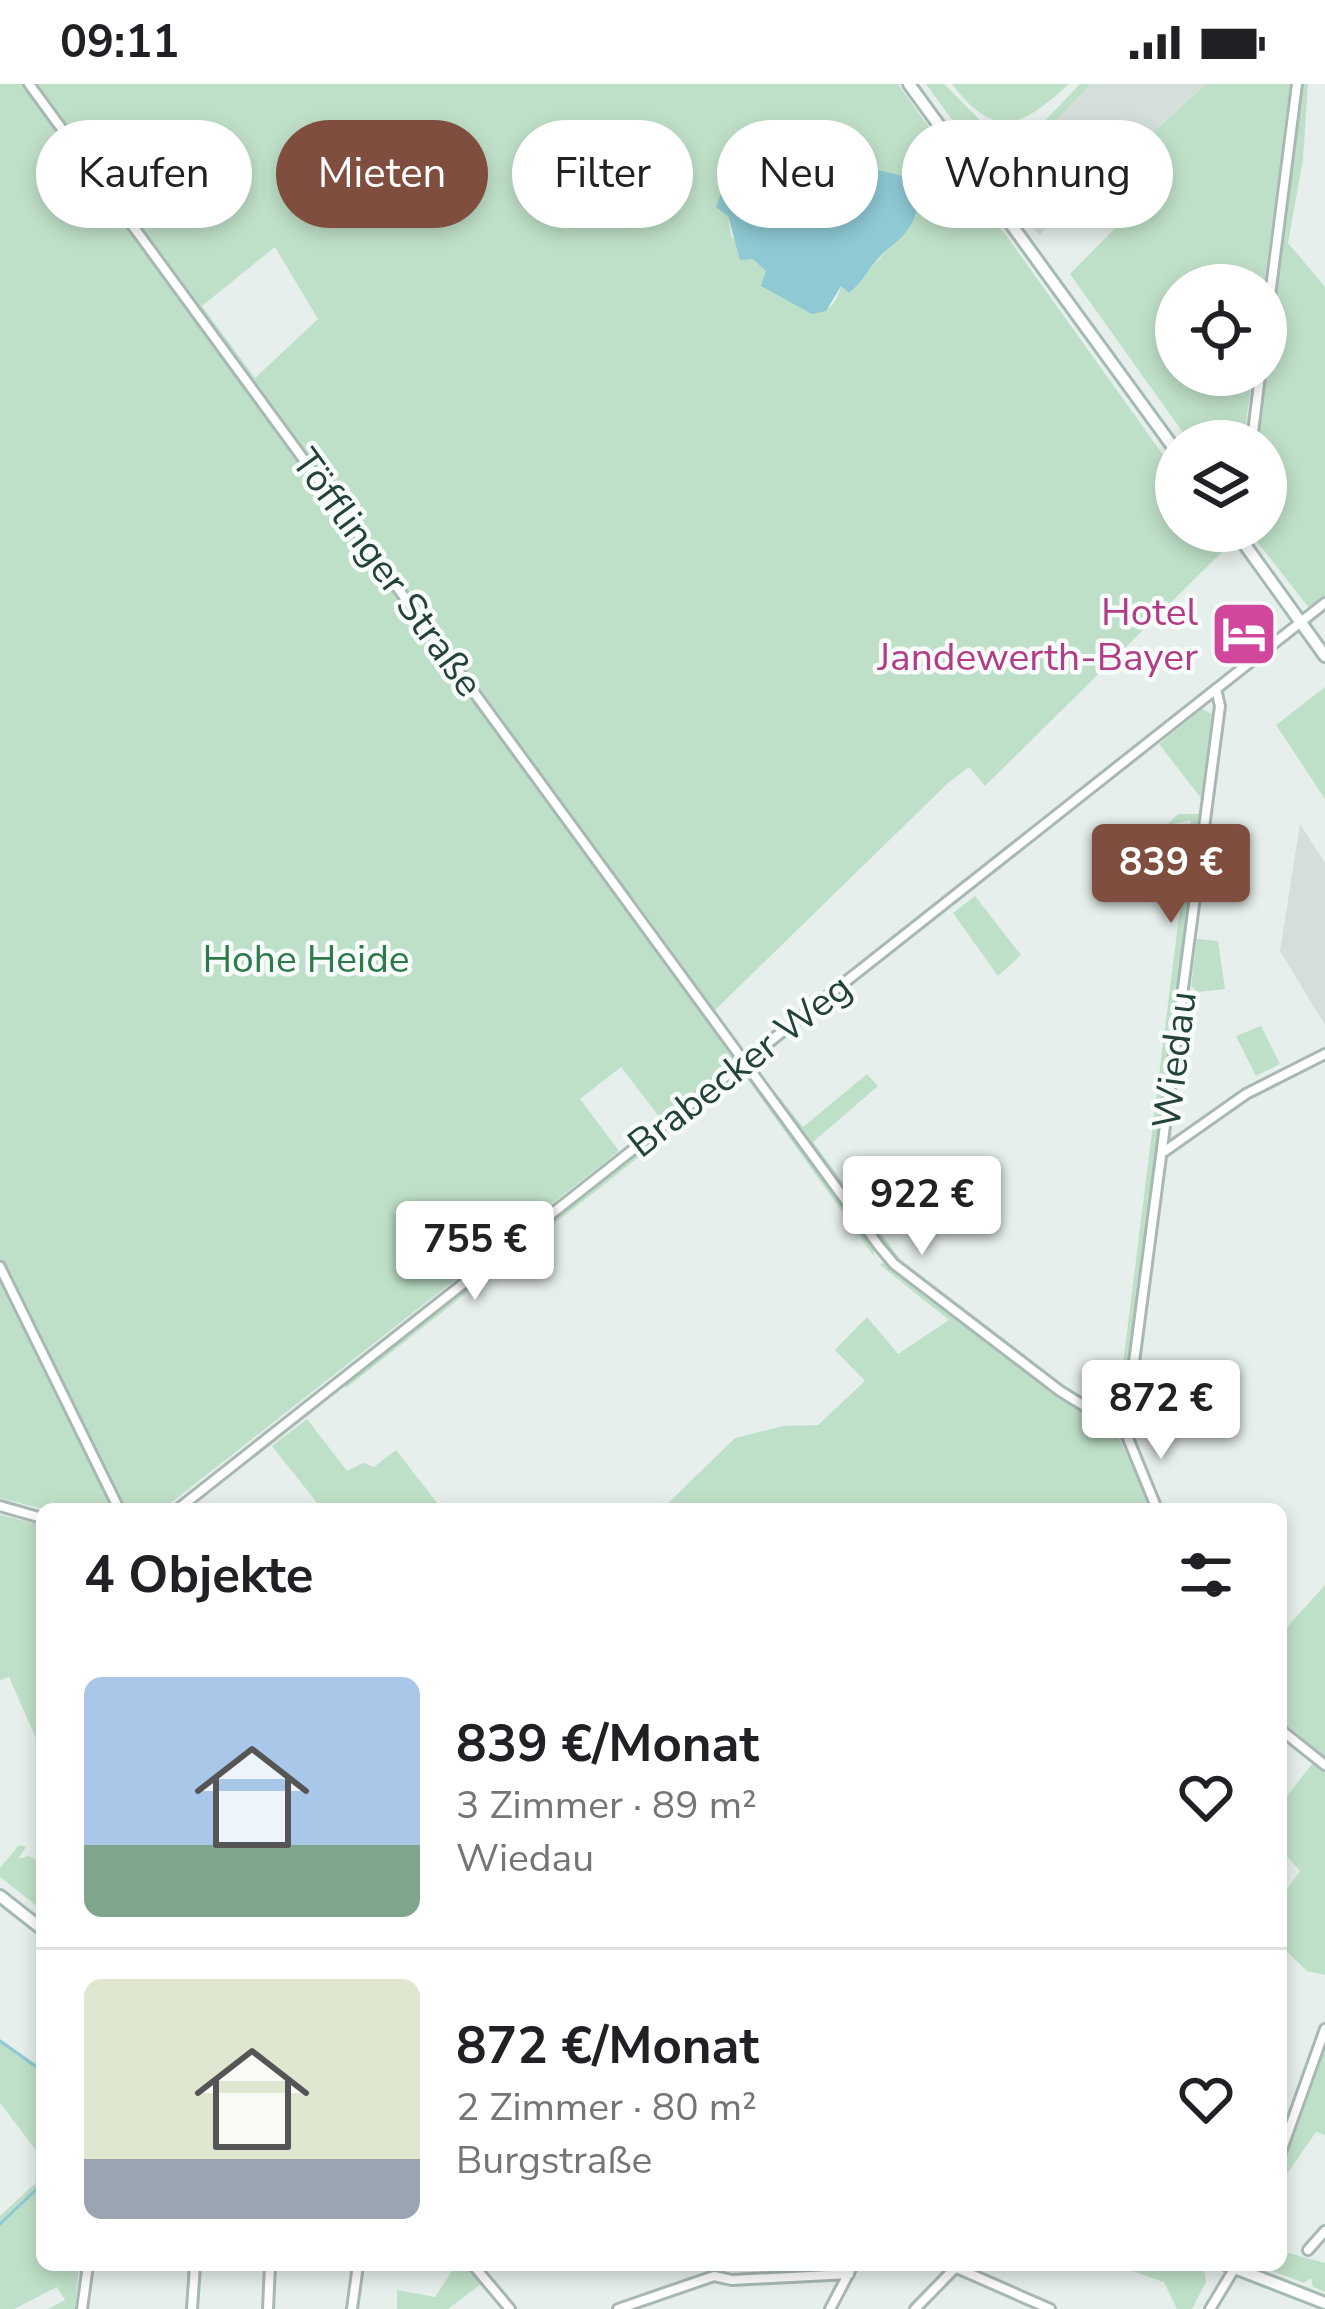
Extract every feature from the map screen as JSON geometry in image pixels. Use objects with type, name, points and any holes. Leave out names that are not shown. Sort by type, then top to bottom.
[{"type":"main road","points":[[909,84],[1155,422]]},
{"type":"main road","points":[[1250,552],[1325,656]]},
{"type":"main road","points":[[0,1896],[36,1924]]},
{"type":"main road","points":[[1245,2271],[1325,2303]]},
{"type":"street","name":"Töfflinger Straße","points":[[28,84],[894,1264],[1060,1390],[1125,1431]]},
{"type":"street","points":[[1274,264],[1297,84]]},
{"type":"street","name":"Brabecker Weg","points":[[186,1503],[1325,603]]},
{"type":"street","name":"Wiedau","points":[[1125,1431],[1220,706],[1216,689]]},
{"type":"street","points":[[1163,1152],[1246,1094],[1325,1054]]},
{"type":"street","points":[[0,1268],[115,1503]]},
{"type":"street","points":[[1125,1431],[1155,1503]]},
{"type":"street","points":[[0,1507],[36,1516]]},
{"type":"street","points":[[1287,1735],[1325,1766]]},
{"type":"street","points":[[1287,2135],[1325,2029]]},
{"type":"street","points":[[1308,2250],[1325,2231]]},
{"type":"street","points":[[82,2309],[87,2271]]},
{"type":"street","points":[[192,2309],[195,2271]]},
{"type":"street","points":[[268,2309],[270,2271]]},
{"type":"street","points":[[352,2309],[357,2271]]},
{"type":"street","points":[[478,2271],[510,2309]]},
{"type":"street","points":[[711,2271],[713,2276]]},
{"type":"street","points":[[618,2309],[713,2276],[812,2271]]},
{"type":"street","points":[[830,2309],[850,2271]]},
{"type":"street","points":[[915,2309],[948,2271]]},
{"type":"street","points":[[966,2271],[1051,2309]]},
{"type":"street","points":[[1210,2309],[1230,2271]]},
{"type":"shaded area","points":[[1091,84],[1206,84],[1166,120],[1056,120]]},
{"type":"shaded area","points":[[1300,824],[1325,863],[1325,1025],[1280,951]]},
{"type":"green space","name":"Hohe Heide","points":[[0,84],[898,84],[924,120],[902,120],[902,228],[1001,228],[1155,444],[1155,552],[1222,552],[985,786],[969,767],[948,783],[715,1010],[634,899],[626,905],[736,1062],[661,1119],[621,1067],[580,1099],[619,1151],[171,1503],[121,1503],[0,1260]],"holes":[[[275,247],[318,319],[255,378],[202,306]]]},
{"type":"green space","points":[[926,84],[944,84],[980,120],[952,120]]},
{"type":"green space","points":[[952,84],[1069,84],[1038,110],[1016,120],[994,120]]},
{"type":"green space","points":[[1080,84],[1091,84],[1056,120],[1046,120]]},
{"type":"green space","points":[[1206,84],[1290,84],[1267,264],[1155,264],[1155,393],[1070,274],[1115,228],[1173,228],[1173,120],[1166,120]]},
{"type":"green space","points":[[1301,84],[1308,84],[1303,159],[1288,243],[1325,287],[1325,599],[1309,608],[1265,552],[1287,552],[1287,420],[1259,420],[1262,396],[1287,396],[1287,264],[1278,264]]},
{"type":"green space","points":[[1157,396],[1249,396],[1247,420],[1174,420]]},
{"type":"green space","points":[[1325,687],[1325,799],[1276,725]]},
{"type":"green space","points":[[1202,709],[1212,714],[1201,798],[1159,744]]},
{"type":"green space","points":[[1178,814],[1199,814],[1129,1377],[1122,1405],[1097,1411],[898,1263],[776,1100],[779,1097],[803,1127],[867,1074],[878,1086],[813,1142],[900,1259],[1096,1407],[1118,1404],[1191,820],[1167,825]]},
{"type":"green space","points":[[975,896],[1021,955],[998,976],[953,913]]},
{"type":"green space","points":[[1197,939],[1218,941],[1225,989],[1198,992],[1191,986]]},
{"type":"green space","points":[[1261,1026],[1280,1064],[1256,1076],[1236,1036]]},
{"type":"green space","points":[[739,1073],[751,1077],[875,1249],[873,1255],[746,1077],[738,1079],[346,1388],[343,1384]]},
{"type":"green space","points":[[885,1261],[1120,1440],[1149,1503],[668,1503],[735,1438],[783,1426],[818,1425],[865,1381],[835,1350],[867,1317],[898,1354],[949,1320],[880,1265]]},
{"type":"green space","points":[[0,1277],[109,1503],[36,1503],[36,1507],[0,1498]]},
{"type":"green space","points":[[307,1419],[347,1471],[363,1463],[374,1467],[396,1450],[437,1503],[317,1503],[272,1446]]},
{"type":"green space","points":[[0,1515],[36,1524],[36,1738],[9,1677],[0,1680]]},
{"type":"green space","points":[[1325,1585],[1325,1756],[1287,1726],[1287,1627]]},
{"type":"green space","points":[[1313,1763],[1325,1773],[1325,1975],[1307,1971],[1287,1952],[1287,1889],[1300,1871],[1287,1857],[1287,1796]]},
{"type":"green space","points":[[19,1845],[26,1847],[18,1859],[36,1859],[36,1905],[0,1877],[0,1868]]},
{"type":"green space","points":[[0,2039],[36,2064],[36,2150],[0,2103]]},
{"type":"green space","points":[[1325,2043],[1325,2135],[1316,2132],[1287,2174],[1287,2148]]},
{"type":"green space","points":[[36,2183],[36,2271],[78,2271],[75,2309],[48,2309],[65,2300],[57,2287],[14,2309],[0,2309],[0,2216]]},
{"type":"green space","points":[[1287,2256],[1325,2263],[1325,2292],[1313,2287],[1311,2278],[1304,2283],[1273,2271],[1287,2271]]},
{"type":"green space","points":[[452,2271],[469,2271],[481,2284],[448,2309],[397,2309],[397,2290],[435,2297]]},
{"type":"green space","points":[[1132,2271],[1204,2271],[1206,2282],[1192,2309],[1177,2309],[1164,2282]]},
{"type":"water","points":[[878,170],[902,176],[902,228],[909,228],[855,288],[849,293],[841,286],[826,311],[812,314],[761,286],[766,271],[753,259],[740,260],[731,228],[878,228]]},
{"type":"waterway","points":[[0,2041],[36,2067]]},
{"type":"waterway","points":[[0,2224],[36,2190]]},
{"type":"place","name":"Hotel Jandewerth-Bayer","points":[[1244,634]]}]
